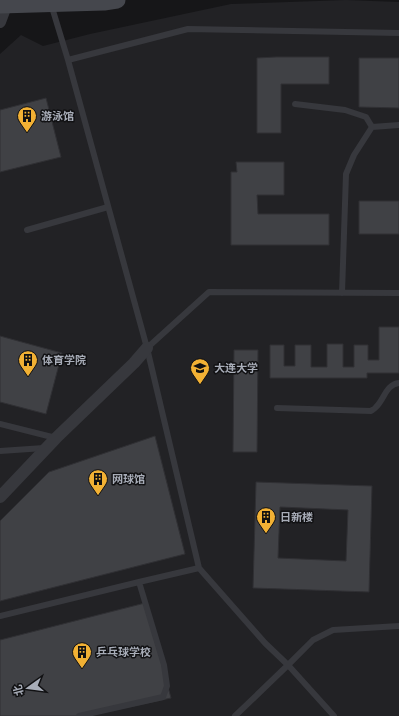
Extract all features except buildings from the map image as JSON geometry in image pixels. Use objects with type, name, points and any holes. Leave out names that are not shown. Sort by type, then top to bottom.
[{"type":"main road","points":[[3,5],[104,2],[117,0]]},
{"type":"street","points":[[0,22],[3,5]]},
{"type":"street","points":[[0,497],[46,448],[134,363],[147,348]]},
{"type":"lane","points":[[50,4],[68,60],[147,348],[199,568],[264,643],[288,665],[334,716]]},
{"type":"lane","points":[[68,60],[188,29],[399,33]]},
{"type":"lane","points":[[295,104],[345,110],[366,118],[372,126]]},
{"type":"lane","points":[[372,126],[399,125]]},
{"type":"lane","points":[[342,293],[346,174],[354,155],[372,126]]},
{"type":"lane","points":[[27,230],[108,207]]},
{"type":"lane","points":[[147,348],[209,292],[399,293]]},
{"type":"lane","points":[[277,408],[371,411],[377,407],[389,388],[396,383],[399,383]]},
{"type":"lane","points":[[0,424],[56,438]]},
{"type":"lane","points":[[0,451],[46,448]]},
{"type":"lane","points":[[0,616],[199,568]]},
{"type":"lane","points":[[79,716],[162,697],[167,686],[164,665],[139,582]]},
{"type":"lane","points":[[235,716],[313,640],[333,630],[399,626]]},
{"type":"shaded area","name":"大连大学","points":[[346,0],[399,2],[399,716],[0,716],[0,54],[21,35],[43,46],[90,34],[231,4]]},
{"type":"place","name":"游泳馆","points":[[27,133]]},
{"type":"place","name":"体育学院","points":[[28,377]]},
{"type":"place","name":"大连大学","points":[[200,385]]},
{"type":"place","name":"网球馆","points":[[98,496]]},
{"type":"place","name":"日新楼","points":[[266,534]]},
{"type":"place","name":"乒乓球学校","points":[[82,669]]}]
